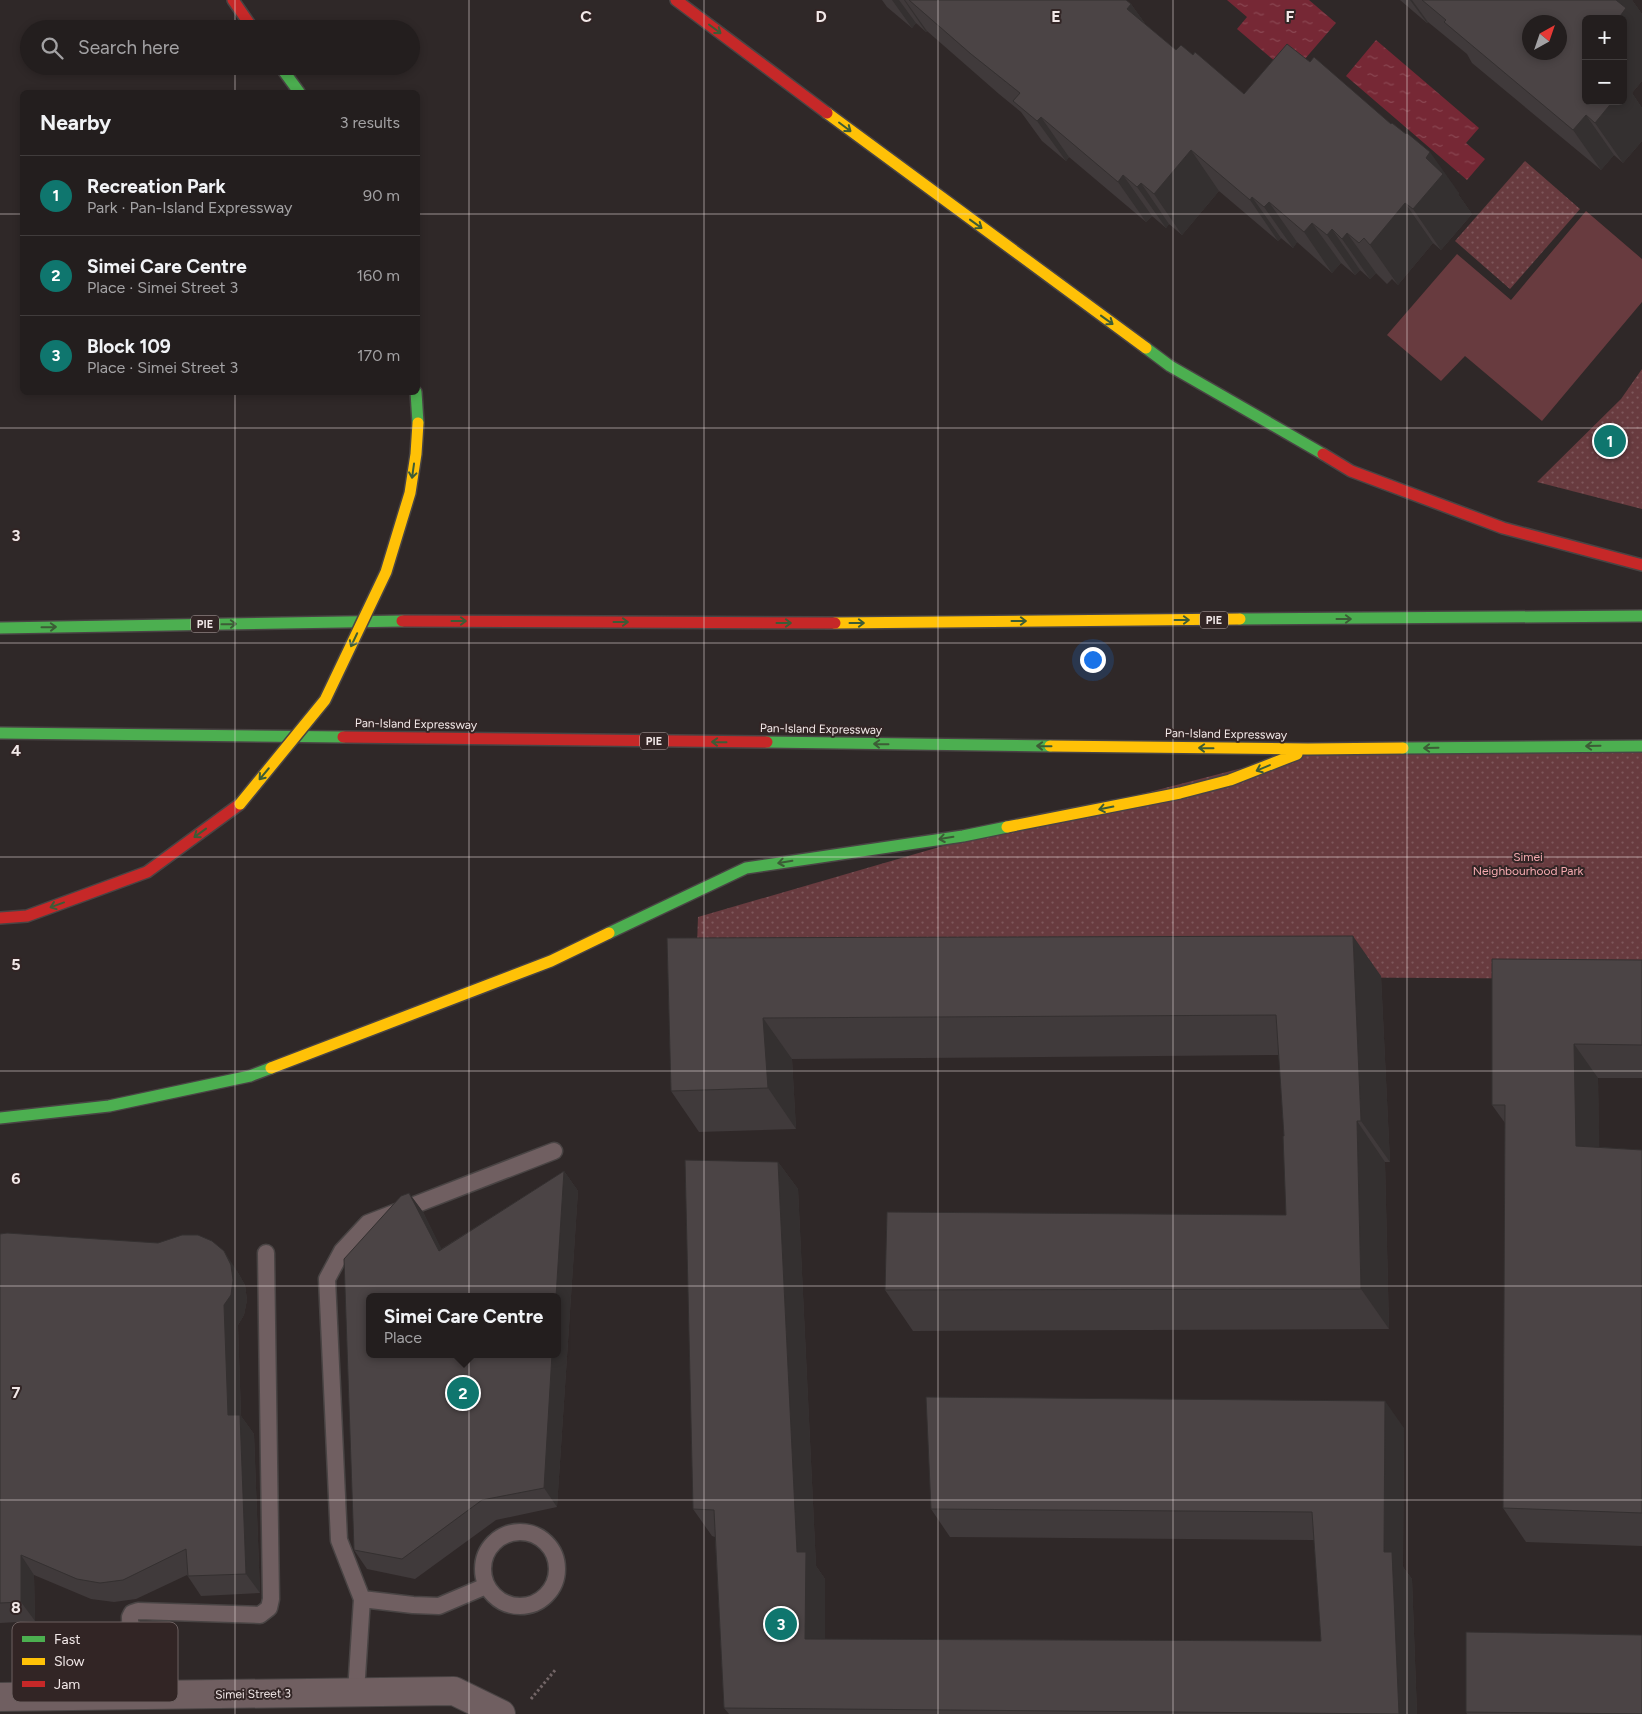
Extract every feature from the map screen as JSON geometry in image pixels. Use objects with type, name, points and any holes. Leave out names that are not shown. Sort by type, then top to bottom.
[{"type":"highway","points":[[233,0],[247,20]]},
{"type":"highway","points":[[676,0],[951,206],[1170,366],[1351,470],[1503,528],[1642,564]]},
{"type":"highway","points":[[287,75],[298,90]]},
{"type":"highway","points":[[0,918],[26,916],[147,872],[240,804],[326,700],[386,572],[410,493],[416,454],[418,423],[416,395]]},
{"type":"highway","name":"PIE","points":[[0,628],[410,621],[808,623],[1642,616]]},
{"type":"highway","name":"Pan-Island Expressway","points":[[0,733],[1308,749],[1642,746]]},
{"type":"highway","points":[[0,1118],[109,1106],[250,1076],[551,961],[746,868],[963,836],[1180,793],[1214,785],[1253,772],[1308,749]]},
{"type":"street","name":"Simei Street 3","points":[[178,1695],[454,1691],[501,1714]]},
{"type":"lane","points":[[356,1692],[362,1599],[339,1540],[327,1279],[342,1251],[368,1223],[554,1151]]},
{"type":"lane","points":[[130,1622],[132,1613],[138,1611],[260,1615],[270,1604],[272,1598],[266,1253]]},
{"type":"lane","points":[[529,1532],[548,1543],[557,1562],[555,1584],[542,1600],[522,1607],[501,1601],[486,1586],[482,1565],[490,1545],[508,1533],[529,1532]]},
{"type":"lane","points":[[362,1599],[439,1606],[486,1586]]},
{"type":"path","points":[[530,1701],[556,1669]]},
{"type":"green space","points":[[1525,161],[1580,209],[1510,289],[1455,241]]},
{"type":"green space","points":[[1586,211],[1642,259],[1642,302],[1542,421],[1465,356],[1441,381],[1387,335],[1457,254],[1511,300]]},
{"type":"green space","points":[[1642,369],[1642,509],[1537,482],[1621,399]]},
{"type":"green space","name":"Simei Neighbourhood Park","points":[[1642,750],[1642,979],[696,974],[698,917],[960,841],[1308,751]]},
{"type":"water","points":[[1227,0],[1309,0],[1336,23],[1291,75],[1237,29],[1247,17]]},
{"type":"water","points":[[1376,40],[1479,128],[1466,143],[1485,159],[1467,180],[1346,76]]},
{"type":"building","points":[[909,0],[1126,0],[1131,4],[1127,9],[1176,50],[1181,45],[1193,55],[1195,52],[1244,94],[1287,44],[1310,62],[1314,57],[1391,124],[1407,133],[1430,152],[1426,158],[1443,174],[1413,209],[1405,203],[1370,245],[1364,238],[1359,243],[1347,233],[1342,239],[1332,229],[1327,235],[1312,223],[1304,232],[1269,202],[1264,207],[1252,197],[1250,200],[1191,150],[1154,194],[1141,183],[1137,187],[1123,175],[1118,182],[1041,117],[1037,121],[1013,101],[1020,93],[971,54]]},
{"type":"building","points":[[1422,0],[1616,0],[1626,8],[1621,15],[1582,15],[1582,105],[1610,105],[1595,123],[1586,115],[1573,130],[1444,22],[1446,20]]},
{"type":"building","points":[[1353,936],[1361,1121],[1357,1121],[1361,1289],[885,1290],[887,1212],[1286,1215],[1284,1136],[1276,1015],[763,1018],[768,1088],[671,1091],[667,938]]},
{"type":"building","points":[[1492,959],[1642,960],[1642,1045],[1574,1044],[1576,1146],[1642,1150],[1642,1513],[1503,1508],[1505,1105],[1492,1105]]},
{"type":"building","points":[[685,1160],[778,1162],[797,1552],[806,1552],[805,1639],[1321,1641],[1312,1512],[931,1509],[926,1397],[1385,1401],[1384,1552],[1392,1552],[1399,1714],[724,1708],[714,1510],[693,1509]]},
{"type":"building","points":[[564,1171],[556,1293],[366,1293],[366,1358],[552,1358],[544,1488],[482,1500],[402,1559],[354,1550],[344,1259],[401,1196],[409,1193],[439,1251]]},
{"type":"building","points":[[0,1234],[158,1243],[182,1235],[198,1235],[212,1241],[224,1251],[231,1265],[233,1280],[231,1295],[224,1305],[228,1415],[240,1415],[246,1574],[188,1576],[186,1549],[123,1580],[100,1583],[77,1579],[21,1555],[21,1602],[0,1603]]},
{"type":"building","points":[[1466,1632],[1642,1635],[1642,1714],[1466,1712]]},
{"type":"traffic: fast","points":[[287,75],[298,90]]},
{"type":"traffic: fast","points":[[1146,348],[1170,366],[1323,454]]},
{"type":"traffic: fast","points":[[416,395],[418,423]]},
{"type":"traffic: fast","points":[[1240,619],[1642,616]]},
{"type":"traffic: fast","points":[[0,628],[402,621]]},
{"type":"traffic: fast","points":[[0,733],[343,737]]},
{"type":"traffic: fast","points":[[767,742],[1050,746]]},
{"type":"traffic: fast","points":[[1403,748],[1642,746]]},
{"type":"traffic: fast","points":[[609,933],[746,868],[963,836],[1007,827]]},
{"type":"traffic: fast","points":[[0,1118],[109,1106],[250,1076],[271,1068]]},
{"type":"traffic: slow","points":[[827,113],[1146,348]]},
{"type":"traffic: slow","points":[[240,804],[325,700],[386,572],[410,493],[416,454],[418,423]]},
{"type":"traffic: slow","points":[[835,623],[1240,619]]},
{"type":"traffic: slow","points":[[1050,746],[1308,749],[1403,748]]},
{"type":"traffic: slow","points":[[1007,827],[1180,793],[1230,780],[1297,754]]},
{"type":"traffic: slow","points":[[271,1068],[551,961],[609,933]]},
{"type":"traffic: jam","points":[[233,0],[247,20]]},
{"type":"traffic: jam","points":[[676,0],[827,113]]},
{"type":"traffic: jam","points":[[1323,454],[1351,471],[1503,528],[1642,565]]},
{"type":"traffic: jam","points":[[402,621],[835,623]]},
{"type":"traffic: jam","points":[[343,737],[767,742]]},
{"type":"traffic: jam","points":[[0,918],[27,916],[147,872],[240,804]]},
{"type":"place","name":"Recreation Park","points":[[1610,441]]},
{"type":"place","name":"Simei Care Centre","points":[[463,1393]]},
{"type":"place","name":"Block 109","points":[[781,1624]]}]
